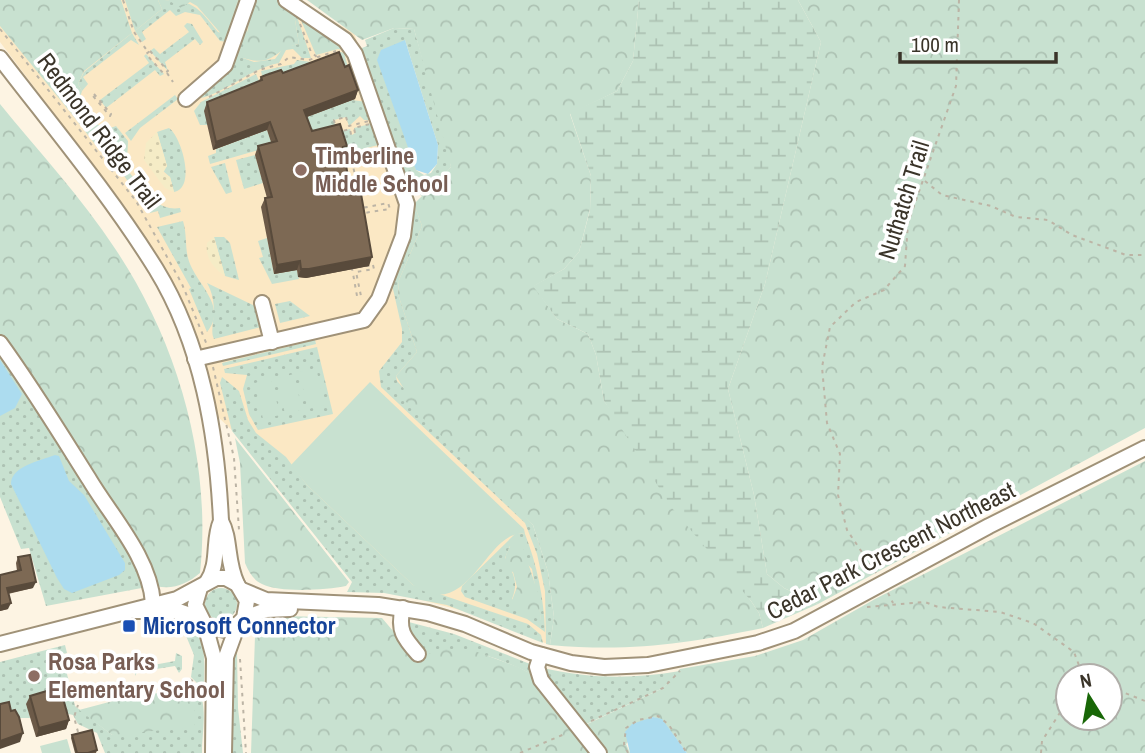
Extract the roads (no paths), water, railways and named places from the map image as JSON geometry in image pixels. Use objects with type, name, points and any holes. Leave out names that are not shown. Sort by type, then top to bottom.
[{"type":"street","points":[[186,99],[225,65],[248,0]]},
{"type":"street","points":[[195,359],[365,320],[379,299],[403,236],[406,198],[352,49],[345,40],[286,0]]},
{"type":"street","points":[[0,58],[97,184],[156,270],[195,359],[213,430],[221,521],[226,530],[228,561],[247,601],[226,657],[225,753]]},
{"type":"street","points":[[262,303],[272,342]]},
{"type":"street","points":[[0,343],[61,431],[136,554],[151,588],[153,603]]},
{"type":"street","name":"Cedar Park Crescent Northeast","points":[[240,587],[266,600],[403,608],[453,620],[541,655],[586,665],[632,666],[685,658],[777,637],[823,616],[989,526],[1145,448]]},
{"type":"street","points":[[213,753],[214,658],[195,605],[214,568],[216,530],[221,521]]},
{"type":"street","points":[[0,644],[177,599],[203,585],[226,578],[240,587]]},
{"type":"street","name":"Cedar Park Crescent Northeast","points":[[241,621],[266,610],[305,608],[322,603]]},
{"type":"street","points":[[403,608],[401,634],[418,654]]},
{"type":"street","points":[[133,611],[184,612],[225,630],[241,621]]},
{"type":"street","points":[[541,655],[537,667],[541,680],[599,753]]},
{"type":"water","points":[[405,40],[438,145],[437,164],[428,174],[416,170],[377,60],[381,50]]},
{"type":"water","points":[[0,360],[22,394],[15,408],[0,416]]},
{"type":"water","points":[[55,455],[59,456],[69,481],[84,495],[125,563],[125,570],[119,575],[72,593],[64,589],[57,578],[11,484],[12,478],[21,468]]},
{"type":"water","points":[[653,717],[662,719],[687,753],[630,753],[625,732],[632,724]]},
{"type":"place","name":"Timberline Middle School","points":[[301,170]]},
{"type":"place","name":"Microsoft Connector","points":[[129,626]]},
{"type":"place","name":"Rosa Parks Elementary School","points":[[34,676]]}]
